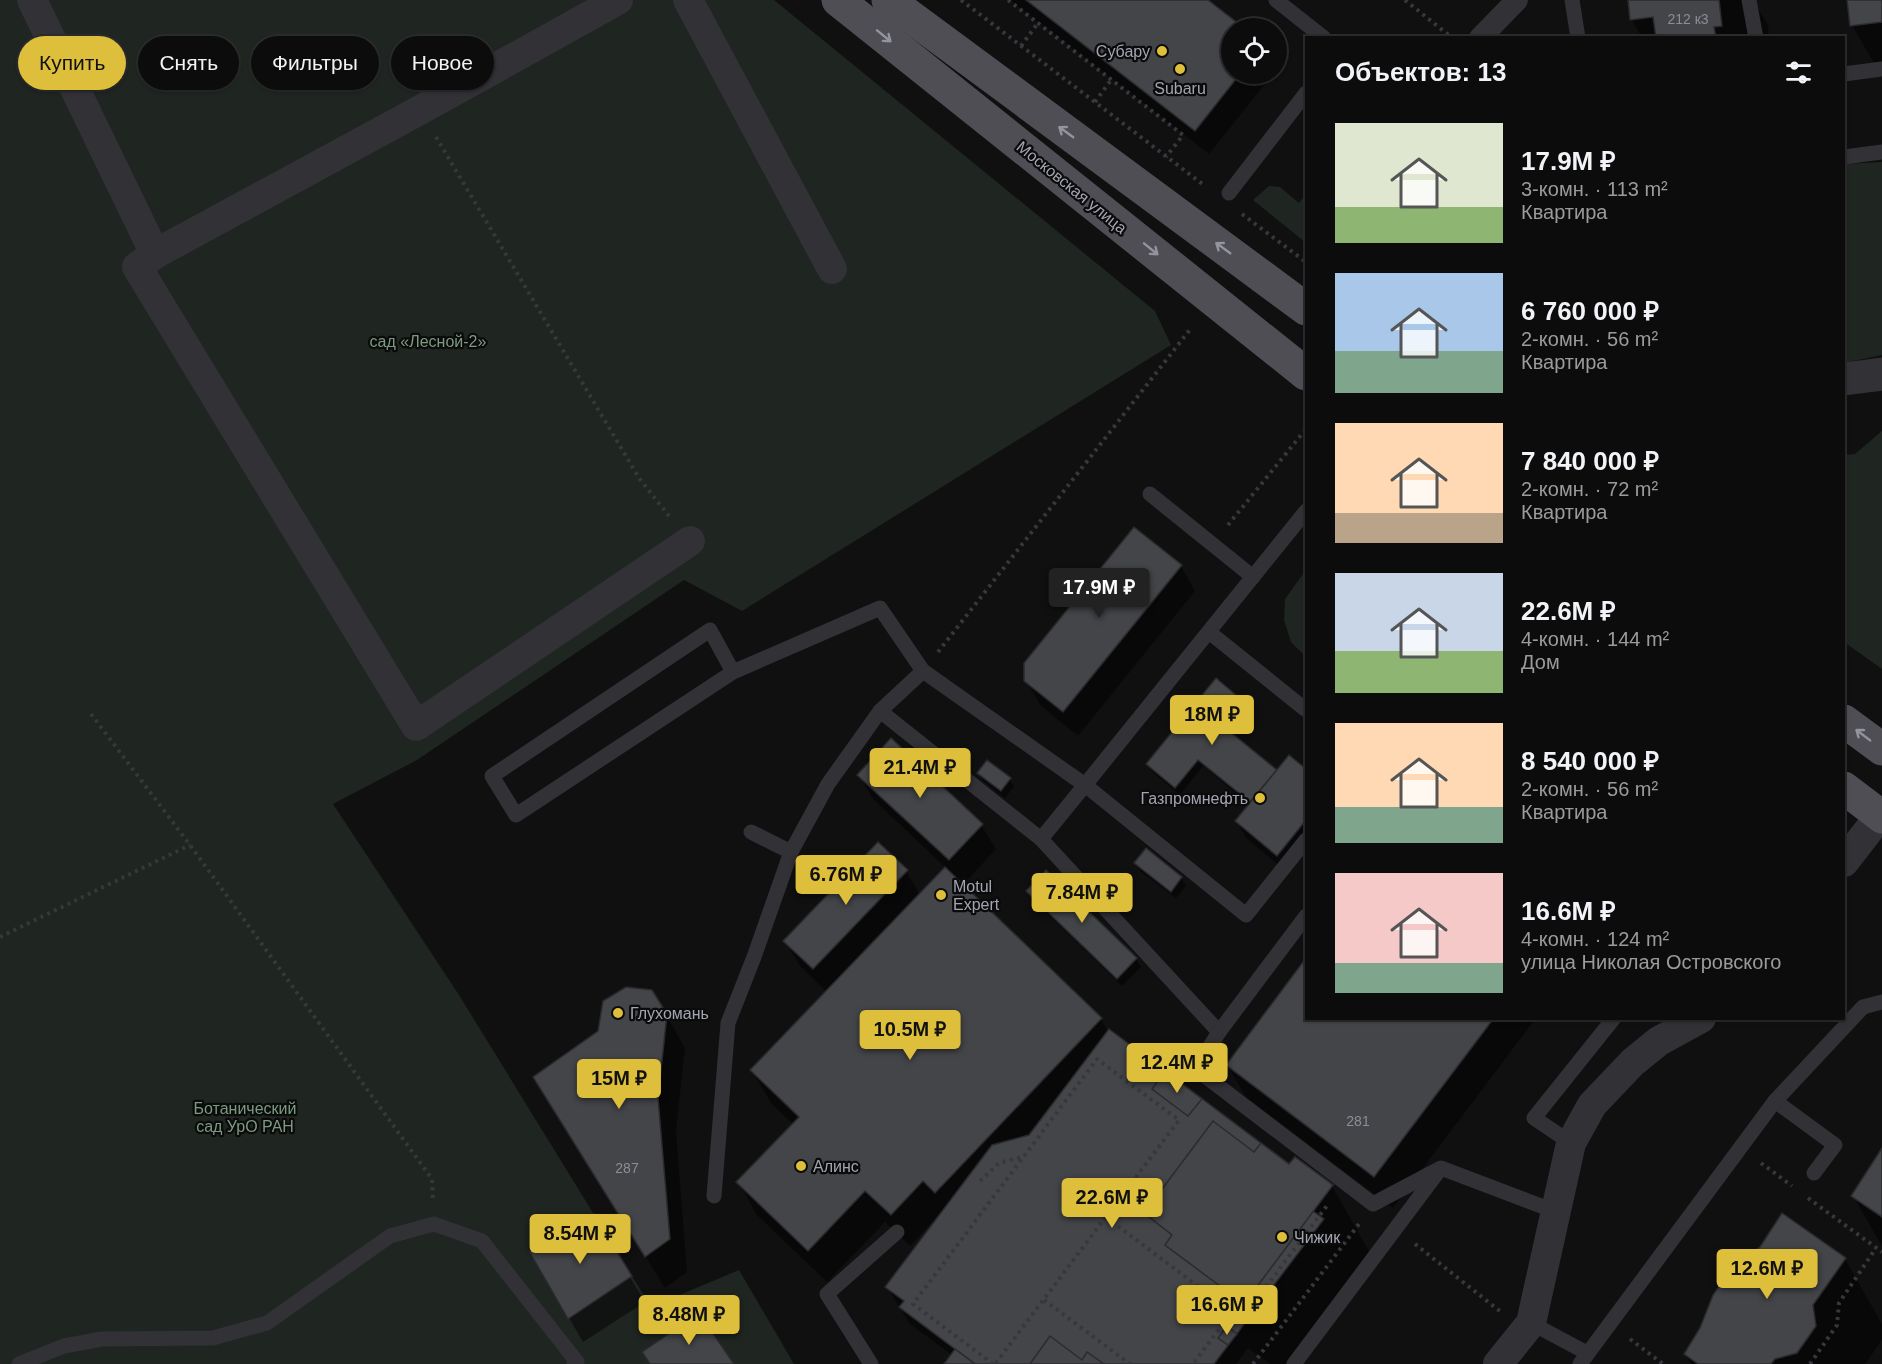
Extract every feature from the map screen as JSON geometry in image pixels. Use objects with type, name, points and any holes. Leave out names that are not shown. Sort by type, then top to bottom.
[{"type":"main road","name":"Московская улица","points":[[838,0],[1305,373]]},
{"type":"main road","points":[[888,0],[1305,308]]},
{"type":"main road","points":[[1845,722],[1882,749]]},
{"type":"main road","points":[[1845,789],[1881,815]]},
{"type":"street","points":[[32,0],[155,254]]},
{"type":"street","points":[[618,0],[155,254],[137,267],[416,726],[690,542]]},
{"type":"street","points":[[688,0],[832,269]]},
{"type":"street","points":[[1482,36],[1517,0]]},
{"type":"street","points":[[1845,379],[1882,374]]},
{"type":"street","points":[[1845,861],[1881,815]]},
{"type":"street","points":[[1498,1364],[1531,1323],[1571,1143],[1592,1105],[1633,1062],[1659,1041],[1697,1020]]},
{"type":"lane","points":[[1276,0],[1321,36]]},
{"type":"lane","points":[[1572,0],[1578,36]]},
{"type":"lane","points":[[1749,0],[1756,36]]},
{"type":"lane","points":[[1845,74],[1882,69]]},
{"type":"lane","points":[[1229,193],[1305,94]]},
{"type":"lane","points":[[1845,157],[1882,152]]},
{"type":"lane","points":[[1150,494],[1253,577]]},
{"type":"lane","points":[[1041,839],[1305,512]]},
{"type":"lane","points":[[733,672],[710,630],[492,776],[516,815],[733,672],[880,608],[923,671],[1085,785],[1246,915],[1305,841]]},
{"type":"lane","points":[[1209,632],[1305,709]]},
{"type":"lane","points":[[714,1196],[728,1023],[791,852],[828,784],[880,711],[923,671]]},
{"type":"lane","points":[[880,711],[1041,839],[1219,1032]]},
{"type":"lane","points":[[751,832],[791,852]]},
{"type":"lane","points":[[1305,917],[1219,1032],[1196,1068],[1373,1204],[1442,1168],[1554,1212]]},
{"type":"lane","points":[[1531,1323],[1583,1359],[1775,1101],[1863,1007],[1882,1002]]},
{"type":"lane","points":[[1571,1143],[1534,1118],[1612,1020]]},
{"type":"lane","points":[[1775,1101],[1835,1145],[1814,1173]]},
{"type":"lane","points":[[1294,1364],[1442,1168]]},
{"type":"lane","points":[[19,1364],[64,1346],[102,1339],[213,1338],[267,1323],[390,1236],[434,1224],[482,1241],[577,1362],[573,1364]]},
{"type":"lane","points":[[871,1364],[827,1294],[897,1232]]},
{"type":"path","points":[[961,0],[1213,192]]},
{"type":"path","points":[[1008,0],[1183,135],[1166,157]]},
{"type":"path","points":[[1405,0],[1450,36]]},
{"type":"path","points":[[1021,46],[1038,23]]},
{"type":"path","points":[[1095,102],[1112,80]]},
{"type":"path","points":[[420,110],[639,478],[690,542]]},
{"type":"path","points":[[1241,213],[1305,261]]},
{"type":"path","points":[[923,671],[1198,319]]},
{"type":"path","points":[[1212,544],[1305,430]]},
{"type":"path","points":[[91,714],[190,845],[432,1179],[434,1224]]},
{"type":"path","points":[[0,937],[190,845]]},
{"type":"path","points":[[1097,1059],[1179,1120],[994,1364],[913,1304],[1023,1157],[1097,1059]]},
{"type":"path","points":[[980,1180],[999,1163],[1023,1157]]},
{"type":"path","points":[[1253,1364],[1373,1204]]},
{"type":"path","points":[[1106,1217],[1242,1319],[1320,1215]]},
{"type":"path","points":[[1836,1218],[1882,1252]]},
{"type":"path","points":[[1395,1229],[1500,1311],[1531,1323]]},
{"type":"path","points":[[1810,1364],[1837,1325],[1839,1303],[1876,1248]]},
{"type":"path","points":[[1044,1299],[1130,1364]]},
{"type":"path","points":[[1193,1364],[1232,1312]]},
{"type":"path","points":[[1629,1339],[1663,1364]]},
{"type":"green space","name":"сад «Лесной-2»","points":[[0,0],[774,0],[1155,311],[1171,345],[742,611],[684,580],[417,760],[333,804],[459,995],[651,1307],[739,1270],[794,1364],[0,1364]]},
{"type":"green space","points":[[1882,162],[1882,355],[1845,363],[1845,164]]},
{"type":"green space","points":[[1269,186],[1280,187],[1299,203],[1305,195],[1305,242],[1253,200]]},
{"type":"green space","points":[[1882,431],[1882,669],[1845,643],[1845,455],[1855,454]]},
{"type":"green space","points":[[1305,571],[1305,656],[1291,642],[1284,620],[1285,599]]},
{"type":"building","name":"Субару","points":[[1026,0],[1208,0],[1231,18],[1221,18],[1221,84],[1232,84],[1195,131]]},
{"type":"building","points":[[1628,0],[1719,0],[1722,26],[1714,27],[1716,36],[1656,36],[1653,17],[1630,20]]},
{"type":"building","points":[[1847,0],[1882,0],[1882,22],[1850,26]]},
{"type":"building","points":[[1134,527],[1182,565],[1063,712],[1024,681],[1024,663]]},
{"type":"building","points":[[1216,678],[1243,701],[1223,726],[1277,770],[1250,802],[1198,760],[1175,788],[1146,764]]},
{"type":"building","points":[[891,738],[983,824],[949,860],[857,775]]},
{"type":"building","points":[[1289,755],[1305,768],[1305,821],[1277,856],[1235,821]]},
{"type":"building","points":[[987,760],[1011,778],[1001,791],[977,773]]},
{"type":"building","points":[[878,842],[908,870],[813,969],[783,941]]},
{"type":"building","points":[[1146,848],[1182,877],[1171,892],[1134,863]]},
{"type":"building","points":[[945,867],[1102,1018],[935,1193],[923,1181],[891,1215],[865,1191],[808,1251],[736,1182],[799,1117],[750,1070]]},
{"type":"building","points":[[1046,870],[1137,958],[1117,979],[1026,891]]},
{"type":"building","points":[[1305,959],[1305,1020],[1492,1020],[1374,1177],[1226,1065]]},
{"type":"building","points":[[626,987],[652,990],[667,1014],[658,1098],[670,1239],[645,1257],[533,1077],[598,1031],[603,1001]]},
{"type":"building","points":[[1109,1029],[1289,1164],[1295,1157],[1333,1185],[1313,1211],[1324,1219],[1214,1364],[975,1364],[899,1307],[904,1301],[885,1287],[992,1145],[1029,1135]]},
{"type":"building","points":[[1165,1071],[1202,1099],[1188,1116],[1152,1089]]},
{"type":"building","points":[[1213,1121],[1254,1152],[1261,1143],[1289,1164],[1295,1157],[1333,1185],[1244,1304],[1165,1245],[1172,1235],[1144,1213]]},
{"type":"building","points":[[1882,1148],[1882,1217],[1851,1196]]},
{"type":"building","points":[[1782,1213],[1846,1258],[1813,1305],[1816,1326],[1797,1353],[1775,1359],[1771,1364],[1698,1364],[1684,1354],[1700,1328],[1713,1295],[1734,1265],[1760,1247]]},
{"type":"building","points":[[594,1214],[632,1276],[568,1319],[529,1251]]},
{"type":"building","points":[[699,1313],[734,1364],[650,1364],[642,1352]]},
{"type":"building","points":[[1227,1326],[1237,1334],[1228,1345],[1218,1338]]},
{"type":"building","points":[[1050,1336],[1082,1360],[1087,1352],[1104,1364],[1030,1364]]},
{"type":"building","points":[[955,1349],[975,1364],[944,1364]]},
{"type":"place","name":"Субару","points":[[1162,51]]},
{"type":"place","name":"Subaru","points":[[1180,69]]},
{"type":"place","name":"Газпромнефть","points":[[1260,798]]},
{"type":"place","name":"Motul Expert","points":[[941,895]]},
{"type":"place","name":"Глухомань","points":[[618,1013]]},
{"type":"place","name":"Алинс","points":[[801,1166]]},
{"type":"place","name":"Чижик","points":[[1282,1237]]},
{"type":"park label","name":"Ботанический сад УрО РАН","points":[[245,1117]]}]
